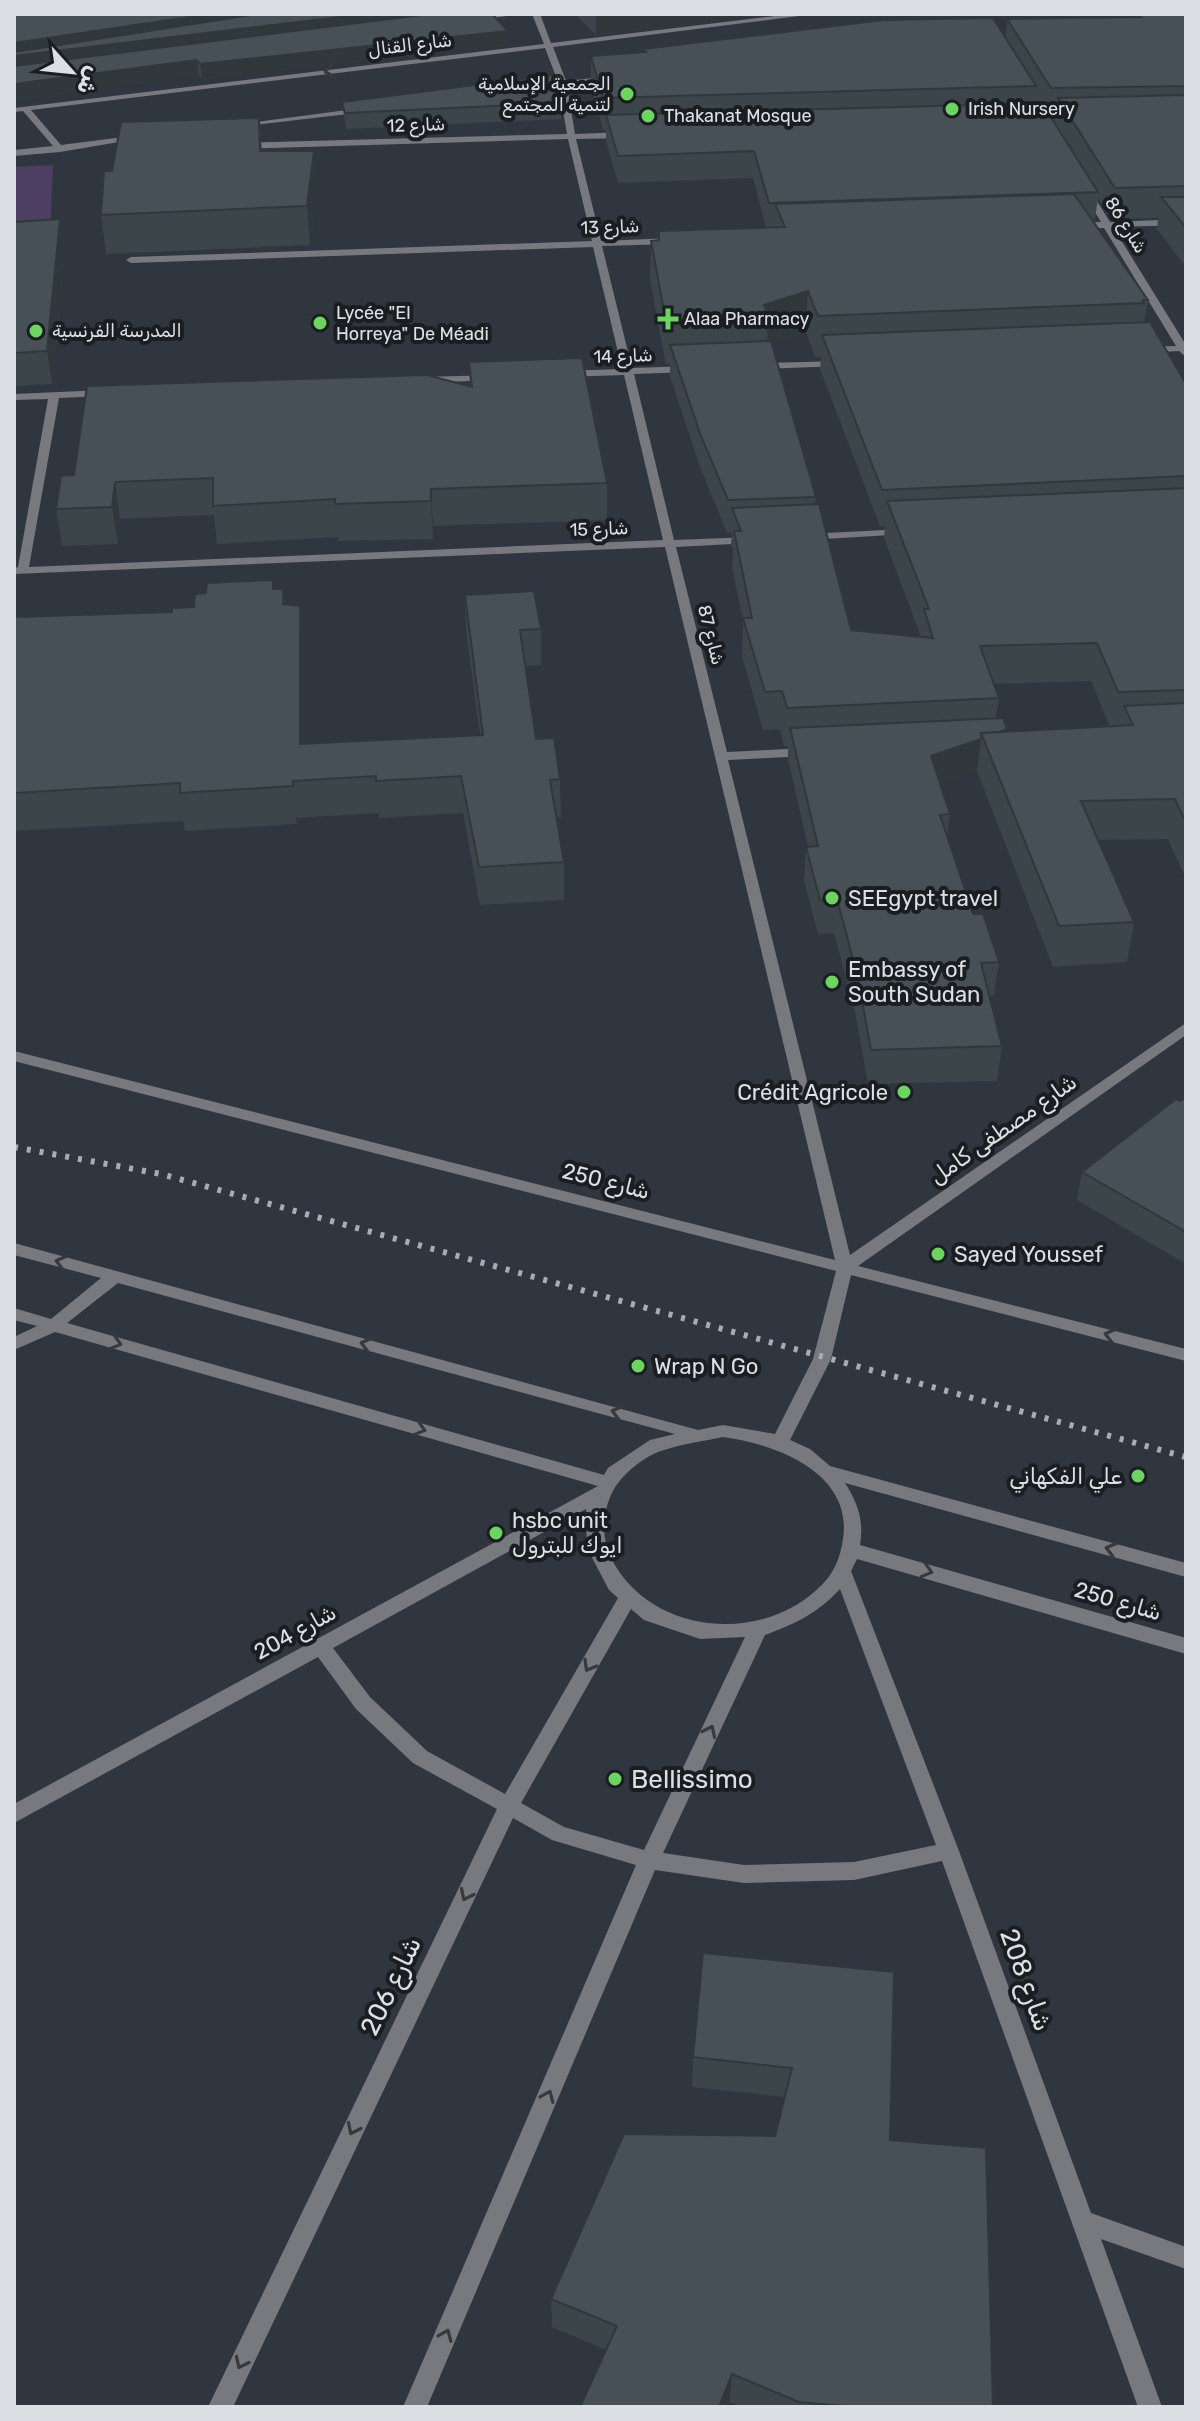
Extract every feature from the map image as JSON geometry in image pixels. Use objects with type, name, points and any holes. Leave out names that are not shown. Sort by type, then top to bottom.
[{"type":"street","points":[[454,22],[517,14]]},
{"type":"street","name":"شارع 87","points":[[536,14],[563,84],[571,136],[845,1267]]},
{"type":"street","name":"شارع القنال","points":[[14,110],[811,14]]},
{"type":"street","points":[[549,86],[620,76]]},
{"type":"street","points":[[220,128],[374,108]]},
{"type":"street","points":[[25,109],[60,149]]},
{"type":"street","name":"شارع 12","points":[[230,147],[634,134]]},
{"type":"street","points":[[14,153],[128,139],[147,140]]},
{"type":"street","name":"شارع 86","points":[[1076,174],[1185,350]]},
{"type":"street","points":[[1059,226],[1186,222]]},
{"type":"street","name":"شارع 13","points":[[131,260],[693,240]]},
{"type":"street","points":[[1135,350],[1185,350]]},
{"type":"street","points":[[739,367],[850,362]]},
{"type":"street","name":"شارع 14","points":[[548,375],[707,368]]},
{"type":"street","points":[[405,381],[501,377]]},
{"type":"street","points":[[14,397],[117,393]]},
{"type":"street","points":[[19,570],[54,395]]},
{"type":"street","points":[[795,538],[920,532]]},
{"type":"street","name":"شارع 15","points":[[19,570],[764,539]]},
{"type":"street","points":[[722,756],[830,751]]},
{"type":"street","name":"شارع مصطفى كامل","points":[[845,1267],[1186,1028]]},
{"type":"street","name":"شارع 250","points":[[14,1056],[1186,1355]]},
{"type":"street","points":[[14,1249],[692,1433],[752,1434],[780,1442],[825,1471],[1186,1570]]},
{"type":"street","points":[[780,1442],[822,1359],[845,1267]]},
{"type":"street","points":[[14,1344],[54,1325],[115,1276]]},
{"type":"street","points":[[14,1314],[603,1487]]},
{"type":"street","points":[[692,1433],[658,1442],[628,1459],[603,1487],[592,1514],[591,1536],[598,1558],[610,1579],[628,1598],[655,1616],[688,1627],[723,1632],[758,1629],[793,1617],[822,1599],[843,1574],[852,1550],[852,1516],[842,1493],[825,1471]]},
{"type":"street","name":"شارع 204","points":[[14,1814],[603,1487]]},
{"type":"street","name":"شارع 250","points":[[852,1550],[1186,1646]]},
{"type":"street","name":"شارع 208","points":[[843,1574],[949,1851],[1150,2407]]},
{"type":"street","name":"شارع 206","points":[[220,2407],[508,1807],[628,1598]]},
{"type":"street","points":[[415,2407],[649,1860],[758,1629]]},
{"type":"street","points":[[321,1646],[363,1703],[420,1757],[559,1834],[649,1860],[744,1874],[854,1871],[949,1851]]},
{"type":"street","points":[[1083,2221],[1186,2258]]},
{"type":"shaded area","points":[[53,165],[50,245],[14,247],[14,167]]},
{"type":"building","points":[[14,14],[210,14],[14,43]]},
{"type":"building","points":[[257,14],[365,14],[14,56],[14,52]]},
{"type":"building","points":[[430,14],[492,14],[508,31],[200,64],[197,60],[14,84],[14,66]]},
{"type":"building","points":[[1138,14],[1186,14],[1186,86],[1051,88],[1007,19],[1141,17]]},
{"type":"building","points":[[993,18],[1036,86],[603,98],[591,56],[646,52],[643,49],[883,20]]},
{"type":"building","points":[[553,75],[557,80],[561,103],[345,113],[342,102]]},
{"type":"building","points":[[1186,95],[1186,186],[1115,188],[1058,98]]},
{"type":"building","points":[[1042,103],[1098,192],[769,203],[754,151],[618,156],[606,115]]},
{"type":"building","points":[[259,118],[260,151],[314,151],[307,206],[101,215],[104,171],[112,171],[121,122]]},
{"type":"building","points":[[1074,194],[1148,300],[1143,300],[1144,303],[818,316],[808,291],[764,305],[768,318],[666,322],[651,241],[659,240],[659,231],[785,227],[775,204]]},
{"type":"building","points":[[1161,197],[1186,197],[1186,228]]},
{"type":"building","name":"المدرسة الفرنسية","points":[[60,219],[47,351],[14,353],[14,222]]},
{"type":"building","points":[[1150,322],[1186,384],[1186,476],[882,490],[822,335]]},
{"type":"building","points":[[771,341],[816,497],[728,500],[701,436],[670,345]]},
{"type":"building","points":[[582,358],[607,483],[431,489],[431,501],[335,504],[335,499],[213,506],[213,478],[115,482],[112,507],[56,509],[61,476],[74,475],[87,386],[427,375],[472,387],[469,362]]},
{"type":"building","points":[[1186,488],[1186,690],[1118,692],[1097,643],[980,646],[999,698],[787,708],[782,691],[765,692],[743,618],[752,618],[734,531],[741,531],[732,508],[819,504],[851,630],[933,638],[924,609],[929,609],[887,501]]},
{"type":"building","points":[[273,580],[273,589],[283,589],[283,604],[300,606],[300,744],[483,735],[465,595],[534,591],[541,629],[520,630],[536,739],[554,738],[560,779],[550,780],[564,862],[479,867],[461,776],[376,781],[376,776],[293,781],[293,786],[180,793],[180,783],[14,793],[14,617],[172,612],[172,608],[194,607],[195,594],[206,593],[207,583]]},
{"type":"building","points":[[1186,703],[1186,823],[1175,799],[1081,801],[1134,922],[1059,926],[981,733],[1133,725],[1124,706]]},
{"type":"building","points":[[1003,718],[1007,729],[981,733],[981,739],[931,756],[950,814],[940,815],[973,914],[983,914],[999,962],[981,963],[1002,1046],[871,1050],[858,978],[837,899],[820,900],[806,847],[818,846],[790,728]]},
{"type":"building","points":[[1186,1097],[1186,1232],[1082,1172],[1176,1099],[1180,1101]]},
{"type":"building","points":[[703,1953],[894,1972],[890,2140],[986,2148],[993,2407],[853,2407],[799,2402],[732,2374],[719,2407],[580,2407],[617,2326],[551,2299],[624,2134],[775,2136],[792,2068],[693,2057]]},
{"type":"railway","points":[[14,1147],[161,1174],[1186,1457]]},
{"type":"place","name":"الجمعية الإسلامية لتنمية المجتمع","points":[[627,94]]},
{"type":"place","name":"Irish Nursery","points":[[952,109]]},
{"type":"place","name":"Thakanat Mosque","points":[[648,116]]},
{"type":"place","name":"Alaa Pharmacy","points":[[668,319]]},
{"type":"place","name":"Lycée \"El Horreya\" De Méadi","points":[[320,323]]},
{"type":"place","name":"المدرسة الفرنسية","points":[[36,331]]},
{"type":"place","name":"SEEgypt travel","points":[[832,898]]},
{"type":"place","name":"Embassy of South Sudan","points":[[832,982]]},
{"type":"place","name":"Crédit Agricole","points":[[904,1092]]},
{"type":"place","name":"Sayed Youssef","points":[[938,1254]]},
{"type":"place","name":"Wrap N Go","points":[[638,1366]]},
{"type":"place","name":"علي الفكهاني","points":[[1138,1476]]},
{"type":"place","name":"hsbc unit ايوك للبترول","points":[[496,1533]]},
{"type":"place","name":"Bellissimo","points":[[615,1779]]}]
